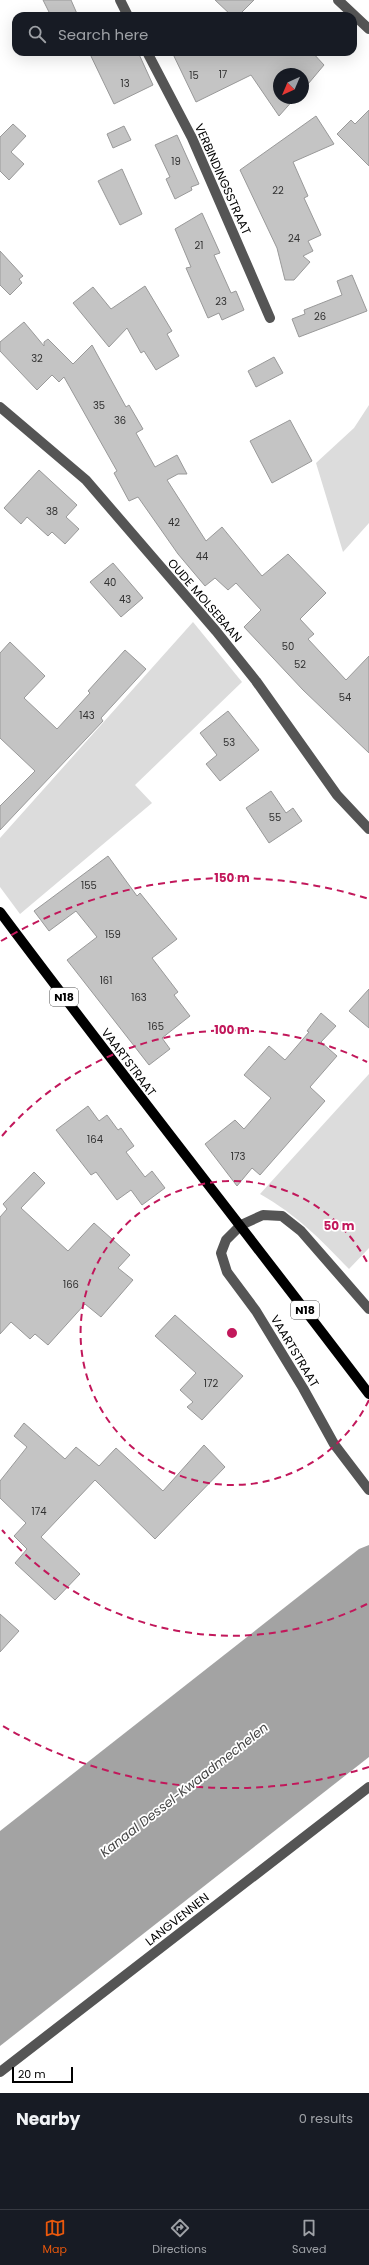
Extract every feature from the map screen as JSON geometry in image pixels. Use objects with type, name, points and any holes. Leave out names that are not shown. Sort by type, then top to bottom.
[{"type":"main road","name":"VAARTSTRAAT","points":[[0,912],[128,1083],[240,1225],[369,1394]]},
{"type":"street","points":[[120,0],[126,12]]},
{"type":"street","points":[[338,0],[350,12]]},
{"type":"street","points":[[357,18],[369,30]]},
{"type":"street","name":"VERBINDINGSSTRAAT","points":[[149,56],[192,138],[270,318]]},
{"type":"street","name":"OUDE MOLSEBAAN","points":[[0,407],[86,480],[216,631],[256,681],[337,795],[369,829]]},
{"type":"street","name":"VAARTSTRAAT","points":[[369,1310],[301,1231],[282,1216],[263,1215],[240,1225],[226,1240],[221,1253],[227,1272],[256,1312],[296,1375],[334,1444],[369,1490]]},
{"type":"street","name":"LANGVENNEN","points":[[0,2072],[369,1787]]},
{"type":"shaded area","points":[[369,405],[369,523],[343,552],[316,463],[354,428]]},
{"type":"shaded area","points":[[193,622],[242,682],[135,785],[152,803],[20,914],[0,887],[0,838]]},
{"type":"shaded area","points":[[369,1074],[369,1248],[349,1269],[297,1219],[260,1194]]},
{"type":"water","name":"Kanaal Dessel-Kwaadmechelen","points":[[369,1545],[369,1757],[0,2046],[0,1831],[359,1549]]},
{"type":"building","points":[[43,0],[71,0],[76,12],[49,12]]},
{"type":"building","points":[[215,0],[254,0],[242,12],[228,12]]},
{"type":"building","points":[[91,56],[140,56],[153,85],[114,104]]},
{"type":"building","points":[[174,56],[316,56],[324,65],[309,83],[309,68],[273,68],[273,104],[290,104],[279,116],[251,75],[196,102]]},
{"type":"building","points":[[369,110],[369,166],[337,134],[351,120],[355,124]]},
{"type":"building","points":[[316,116],[334,144],[293,162],[308,196],[304,198],[321,235],[308,241],[313,251],[303,256],[310,262],[294,280],[285,280],[277,248],[240,170]]},
{"type":"building","points":[[13,124],[26,136],[11,152],[24,164],[9,180],[0,171],[0,137]]},
{"type":"building","points":[[124,126],[131,140],[113,148],[107,134]]},
{"type":"building","points":[[177,135],[199,184],[191,187],[192,190],[175,199],[166,179],[170,177],[155,145]]},
{"type":"building","points":[[122,169],[142,214],[120,225],[98,181]]},
{"type":"building","points":[[202,213],[220,253],[214,255],[231,293],[236,291],[244,310],[222,320],[219,313],[208,318],[186,268],[191,267],[175,229]]},
{"type":"building","points":[[0,251],[23,276],[19,279],[22,283],[10,295],[0,285]]},
{"type":"building","points":[[352,275],[367,311],[299,337],[292,319],[305,314],[304,310],[342,295],[337,281]]},
{"type":"building","points":[[145,286],[172,331],[167,334],[179,356],[156,370],[144,351],[141,353],[127,328],[109,347],[73,303],[93,287],[111,309]]},
{"type":"building","points":[[24,322],[44,346],[44,342],[48,339],[73,364],[92,345],[126,407],[129,405],[143,429],[136,433],[155,467],[177,455],[187,474],[178,474],[167,480],[206,541],[222,527],[262,576],[288,554],[326,593],[300,619],[314,634],[308,639],[346,680],[369,656],[369,753],[303,690],[244,627],[261,610],[236,583],[228,590],[215,578],[205,586],[178,554],[138,497],[129,501],[114,473],[117,471],[64,377],[59,382],[52,375],[37,390],[0,351],[0,342]]},
{"type":"building","points":[[274,357],[283,373],[256,387],[248,371]]},
{"type":"building","points":[[290,420],[312,461],[272,483],[250,441]]},
{"type":"building","points":[[39,470],[77,505],[66,517],[79,529],[65,544],[52,532],[48,536],[27,517],[21,524],[4,508]]},
{"type":"building","points":[[113,563],[143,598],[121,617],[90,582]]},
{"type":"building","points":[[10,642],[45,676],[24,698],[57,729],[90,693],[88,691],[125,650],[146,669],[101,718],[103,721],[0,830],[0,806],[35,771],[0,738],[0,653]]},
{"type":"building","points":[[228,711],[259,750],[220,781],[206,764],[217,755],[200,733]]},
{"type":"building","points":[[271,791],[286,813],[293,808],[302,821],[269,843],[246,808]]},
{"type":"building","points":[[108,856],[137,896],[140,893],[177,939],[152,958],[178,992],[174,995],[190,1016],[162,1038],[170,1049],[149,1065],[67,960],[97,937],[76,911],[49,931],[34,911]]},
{"type":"building","points":[[369,989],[369,1028],[349,1011]]},
{"type":"building","points":[[321,1013],[336,1026],[321,1042],[337,1056],[310,1087],[325,1101],[260,1175],[252,1168],[237,1186],[205,1144],[235,1120],[244,1129],[271,1098],[244,1075],[269,1046],[285,1060],[309,1032],[307,1031]]},
{"type":"building","points":[[88,1106],[99,1121],[107,1115],[118,1130],[121,1128],[134,1146],[126,1152],[145,1177],[152,1171],[165,1188],[142,1205],[131,1190],[117,1200],[96,1172],[91,1175],[56,1130]]},
{"type":"building","points":[[34,1172],[45,1183],[21,1208],[68,1251],[94,1223],[130,1255],[118,1268],[133,1280],[101,1317],[85,1304],[48,1345],[35,1334],[30,1339],[11,1322],[0,1334],[0,1217],[7,1209],[3,1204]]},
{"type":"building","points":[[175,1315],[243,1376],[202,1420],[187,1407],[193,1402],[180,1390],[196,1373],[155,1336]]},
{"type":"building","points":[[24,1423],[65,1459],[76,1447],[99,1466],[116,1448],[163,1491],[204,1445],[225,1467],[155,1539],[95,1480],[41,1537],[80,1574],[55,1600],[15,1563],[27,1549],[14,1536],[26,1523],[0,1498],[0,1481],[27,1447],[14,1436]]},
{"type":"building","points":[[0,1614],[19,1631],[0,1652]]}]
